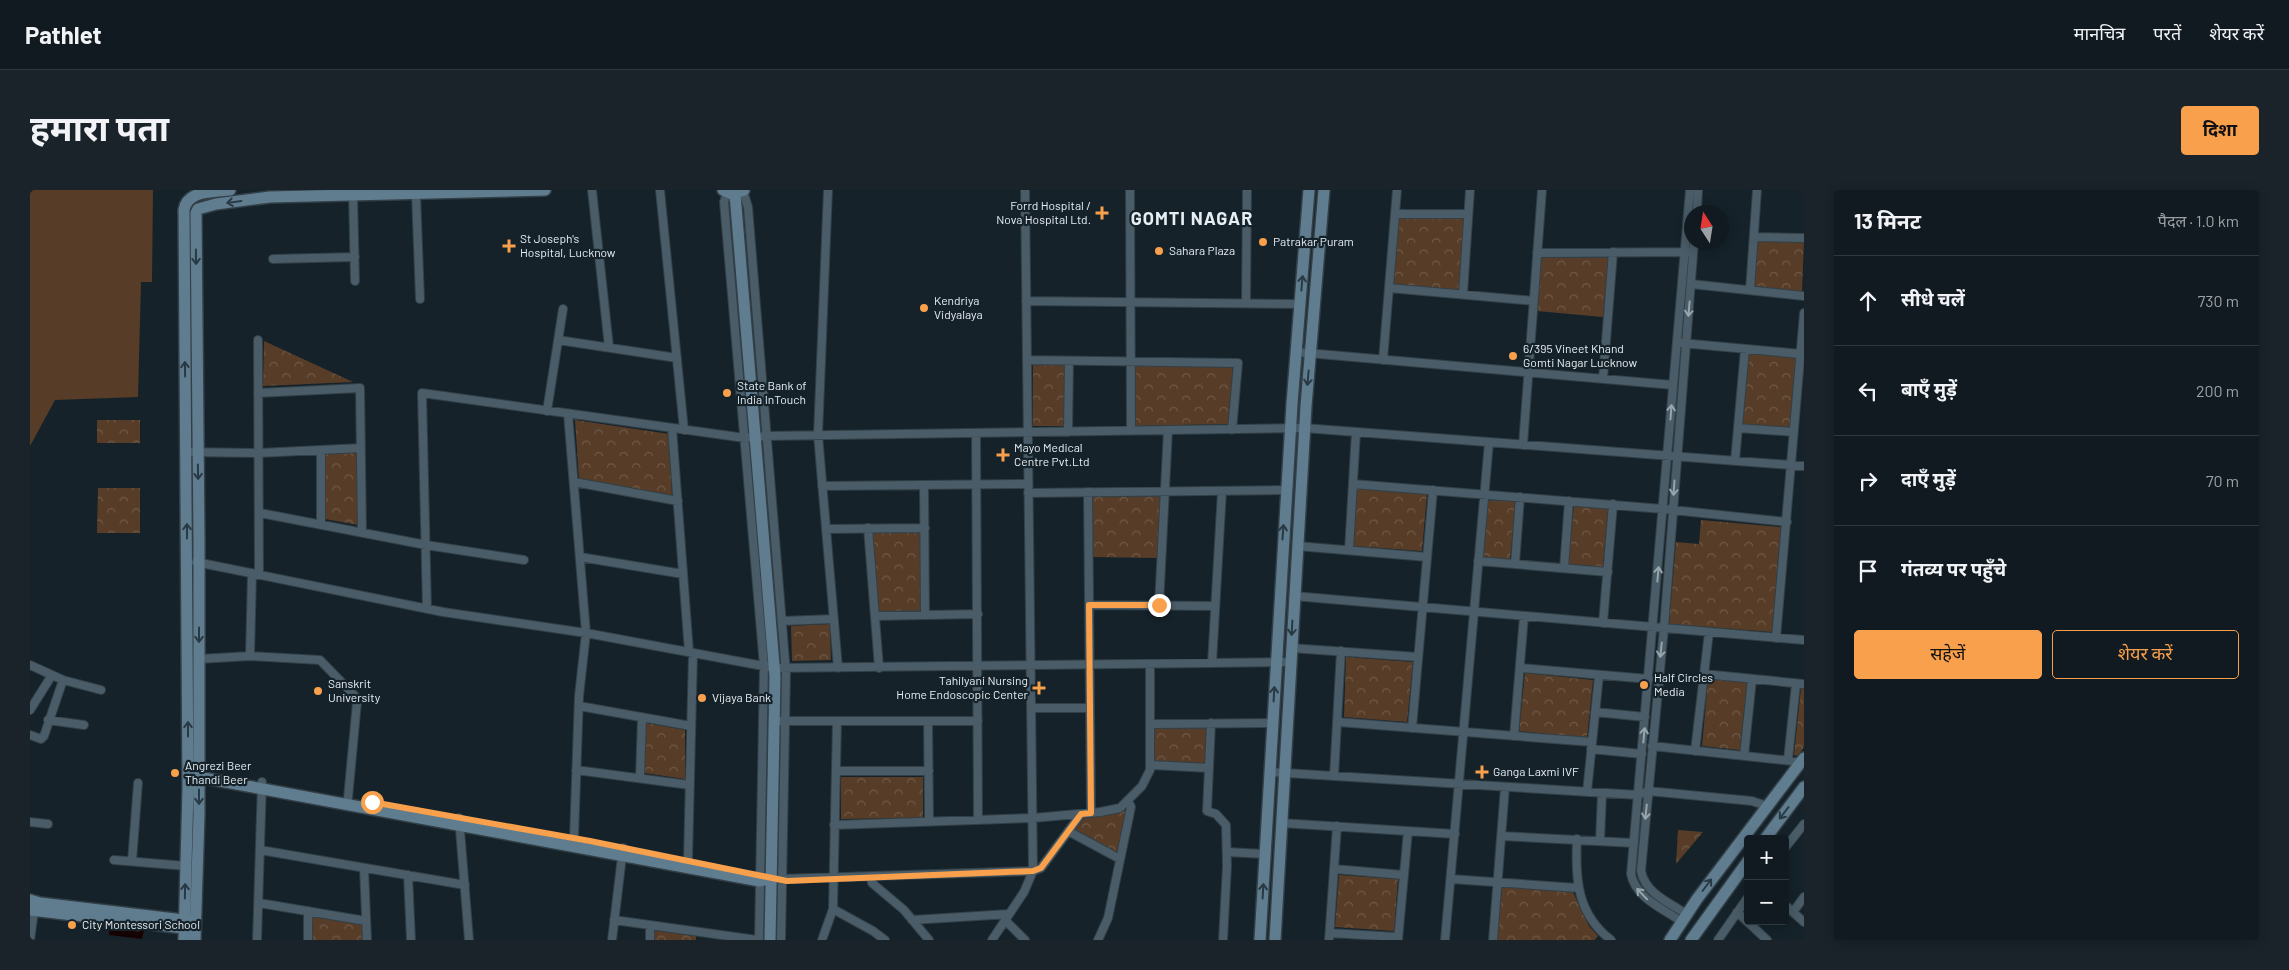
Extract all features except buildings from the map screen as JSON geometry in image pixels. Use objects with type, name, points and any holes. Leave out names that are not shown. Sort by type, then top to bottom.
[{"type":"street","points":[[195,940],[188,923],[186,866],[195,774],[187,560],[185,202],[199,194],[230,190]]},
{"type":"street","points":[[184,940],[188,923],[199,659],[196,213],[198,209],[216,204],[270,197],[545,190]]},
{"type":"street","points":[[592,190],[608,347]]},
{"type":"street","points":[[660,190],[684,430]]},
{"type":"street","points":[[828,190],[818,435],[838,668]]},
{"type":"street","points":[[992,940],[1024,892],[1033,871],[1025,190]]},
{"type":"street","points":[[1130,190],[1131,431]]},
{"type":"street","points":[[1246,303],[1247,190]]},
{"type":"street","points":[[1260,940],[1286,490],[1309,190]]},
{"type":"street","points":[[1275,940],[1304,428],[1324,190]]},
{"type":"street","points":[[1383,360],[1397,190]]},
{"type":"street","points":[[1463,294],[1470,190]]},
{"type":"street","points":[[1523,445],[1542,190]]},
{"type":"street","points":[[1684,918],[1644,897],[1633,884],[1631,874],[1654,627],[1690,190]]},
{"type":"street","points":[[1697,205],[1698,190]]},
{"type":"street","points":[[1750,290],[1757,190]]},
{"type":"street","points":[[735,192],[756,437],[769,667],[768,878],[770,940]]},
{"type":"street","points":[[416,194],[420,298]]},
{"type":"street","points":[[354,195],[355,281]]},
{"type":"street","points":[[1395,214],[1468,214]]},
{"type":"street","points":[[1755,238],[1804,238]]},
{"type":"street","points":[[1603,379],[1614,252]]},
{"type":"street","points":[[1537,253],[1693,252],[1664,628],[1642,856],[1643,880],[1648,888],[1684,918]]},
{"type":"street","points":[[273,259],[355,257]]},
{"type":"street","points":[[1691,284],[1804,296]]},
{"type":"street","points":[[1389,288],[1534,301]]},
{"type":"street","points":[[1026,301],[1300,304]]},
{"type":"street","points":[[546,411],[563,309]]},
{"type":"street","points":[[1776,638],[1794,432],[1800,403],[1804,313]]},
{"type":"street","points":[[250,656],[260,513],[258,340]]},
{"type":"street","points":[[558,340],[677,358]]},
{"type":"street","points":[[1677,342],[1801,354]]},
{"type":"street","points":[[1735,461],[1745,349]]},
{"type":"street","points":[[1296,352],[1673,385]]},
{"type":"street","points":[[1027,360],[1238,363],[1232,430]]},
{"type":"street","points":[[1068,432],[1069,361]]},
{"type":"street","points":[[258,392],[360,388],[362,533]]},
{"type":"street","points":[[427,609],[422,393],[684,430],[756,437],[1304,428],[1804,466]]},
{"type":"street","points":[[568,414],[586,633],[578,706],[574,838]]},
{"type":"street","points":[[672,428],[691,653],[688,860]]},
{"type":"street","points":[[1738,428],[1794,432]]},
{"type":"street","points":[[1159,605],[1168,430]]},
{"type":"street","points":[[1349,550],[1356,432]]},
{"type":"street","points":[[976,433],[979,667],[978,820]]},
{"type":"street","points":[[614,920],[650,925],[701,936],[758,940],[768,878],[786,668],[782,621],[756,437]]},
{"type":"street","points":[[1445,940],[1489,442]]},
{"type":"street","points":[[186,452],[259,453],[362,448]]},
{"type":"street","points":[[321,450],[321,525]]},
{"type":"street","points":[[574,482],[678,501]]},
{"type":"street","points":[[1353,484],[1663,508],[1673,511],[1787,522]]},
{"type":"street","points":[[924,485],[925,615]]},
{"type":"street","points":[[822,486],[977,485],[1088,492],[1286,490]]},
{"type":"street","points":[[1412,728],[1433,490]]},
{"type":"street","points":[[1212,663],[1222,491]]},
{"type":"street","points":[[1088,492],[1091,813]]},
{"type":"street","points":[[1515,564],[1520,497]]},
{"type":"street","points":[[1564,568],[1569,501]]},
{"type":"street","points":[[1604,623],[1613,504]]},
{"type":"street","points":[[260,513],[426,545],[524,560]]},
{"type":"street","points":[[868,528],[879,668]]},
{"type":"street","points":[[826,529],[925,528]]},
{"type":"street","points":[[1297,546],[1427,557]]},
{"type":"street","points":[[580,557],[683,574]]},
{"type":"street","points":[[187,560],[427,609],[586,633],[769,667],[879,668],[1290,662]]},
{"type":"street","points":[[1478,561],[1608,572]]},
{"type":"street","points":[[1294,596],[1804,640]]},
{"type":"street","points":[[1089,605],[1215,606]]},
{"type":"street","points":[[875,616],[978,614]]},
{"type":"street","points":[[1514,736],[1524,616]]},
{"type":"street","points":[[782,621],[834,619]]},
{"type":"street","points":[[1695,751],[1709,632]]},
{"type":"street","points":[[1291,648],[1418,657]]},
{"type":"street","points":[[1334,776],[1341,651]]},
{"type":"street","points":[[199,659],[250,656],[320,660],[356,697],[358,702],[348,798]]},
{"type":"street","points":[[834,824],[1033,818],[1091,813],[1120,808],[1142,786],[1151,765],[1150,664]]},
{"type":"street","points":[[30,665],[63,680],[101,690]]},
{"type":"street","points":[[769,667],[780,721]]},
{"type":"street","points":[[1520,668],[1649,679]]},
{"type":"street","points":[[1587,792],[1599,674]]},
{"type":"street","points":[[1704,674],[1800,684],[1788,760]]},
{"type":"street","points":[[30,710],[52,675]]},
{"type":"street","points":[[1744,756],[1752,679]]},
{"type":"street","points":[[30,735],[42,738],[63,680]]},
{"type":"street","points":[[578,706],[691,726]]},
{"type":"street","points":[[1031,708],[1090,708]]},
{"type":"street","points":[[1595,712],[1645,717]]},
{"type":"street","points":[[640,778],[642,717]]},
{"type":"street","points":[[48,720],[84,725]]},
{"type":"street","points":[[780,721],[978,721]]},
{"type":"street","points":[[822,940],[833,910],[832,879],[837,721]]},
{"type":"street","points":[[928,721],[929,822]]},
{"type":"street","points":[[1151,724],[1272,722]]},
{"type":"street","points":[[1338,722],[1514,736],[1592,745],[1642,754]]},
{"type":"street","points":[[1211,724],[1207,811],[1216,814],[1226,825],[1227,852],[1223,940]]},
{"type":"street","points":[[1652,746],[1803,760]]},
{"type":"street","points":[[1670,940],[1684,918],[1803,760]]},
{"type":"street","points":[[1151,765],[1209,768]]},
{"type":"street","points":[[576,770],[690,785]]},
{"type":"street","points":[[836,770],[929,771]]},
{"type":"street","points":[[1270,772],[1638,795],[1648,791],[1752,801],[1767,806]]},
{"type":"street","points":[[195,774],[768,878],[832,879],[1033,871],[1041,868],[1081,814]]},
{"type":"street","points":[[132,862],[138,783]]},
{"type":"street","points":[[262,786],[348,798],[460,821],[574,838],[622,851],[688,860],[768,878]]},
{"type":"street","points":[[258,940],[262,786]]},
{"type":"street","points":[[1493,940],[1505,787]]},
{"type":"street","points":[[1768,835],[1804,787]]},
{"type":"street","points":[[1600,841],[1602,793]]},
{"type":"street","points":[[1098,940],[1108,918],[1131,807],[1128,800]]},
{"type":"street","points":[[460,821],[469,940]]},
{"type":"street","points":[[30,822],[48,824]]},
{"type":"street","points":[[1281,823],[1455,834]]},
{"type":"street","points":[[1789,843],[1804,824]]},
{"type":"street","points":[[1337,826],[1329,936],[1398,938],[1408,831]]},
{"type":"street","points":[[1068,831],[1120,859]]},
{"type":"street","points":[[1501,836],[1634,842]]},
{"type":"street","points":[[1577,840],[1578,888],[1591,919],[1606,939]]},
{"type":"street","points":[[260,850],[465,885]]},
{"type":"street","points":[[612,940],[622,851]]},
{"type":"street","points":[[1227,852],[1265,854]]},
{"type":"street","points":[[114,860],[186,866]]},
{"type":"street","points":[[364,868],[367,940]]},
{"type":"street","points":[[1334,869],[1404,874]]},
{"type":"street","points":[[1691,940],[1744,870]]},
{"type":"street","points":[[408,875],[412,940]]},
{"type":"street","points":[[871,877],[872,884],[912,920],[928,940]]},
{"type":"street","points":[[768,878],[781,940]]},
{"type":"street","points":[[1451,879],[1578,888]]},
{"type":"street","points":[[1793,912],[1804,897]]},
{"type":"street","points":[[1718,940],[1744,902]]},
{"type":"street","points":[[259,903],[366,921]]},
{"type":"street","points":[[30,940],[34,906],[188,923]]},
{"type":"street","points":[[1789,908],[1804,922]]},
{"type":"street","points":[[833,910],[873,931],[885,940]]},
{"type":"street","points":[[308,911],[308,940]]},
{"type":"street","points":[[1737,912],[1767,940]]},
{"type":"street","points":[[912,920],[1007,917]]},
{"type":"street","points":[[1007,917],[1025,940]]},
{"type":"street","points":[[650,925],[650,940]]},
{"type":"green space","points":[[30,190],[153,190],[152,282],[141,282],[138,397],[55,400],[30,446]]},
{"type":"green space","points":[[1399,217],[1465,218],[1459,290],[1393,285]]},
{"type":"green space","points":[[1758,241],[1804,241],[1802,292],[1754,288]]},
{"type":"green space","points":[[1609,256],[1603,317],[1537,311],[1541,258]]},
{"type":"green space","points":[[264,341],[353,382],[263,386]]},
{"type":"green space","points":[[1748,353],[1796,357],[1790,429],[1742,425]]},
{"type":"green space","points":[[1033,364],[1068,364],[1068,426],[1033,426]]},
{"type":"green space","points":[[1134,365],[1233,367],[1228,424],[1134,426]]},
{"type":"green space","points":[[97,420],[140,420],[140,443],[97,443]]},
{"type":"green space","points":[[575,420],[669,434],[672,496],[579,479]]},
{"type":"green space","points":[[358,452],[358,525],[325,519],[324,454]]},
{"type":"green space","points":[[98,488],[140,488],[140,533],[97,533]]},
{"type":"green space","points":[[1357,488],[1427,493],[1422,551],[1353,546]]},
{"type":"green space","points":[[1092,495],[1161,495],[1157,558],[1093,557]]},
{"type":"green space","points":[[1487,497],[1516,500],[1510,560],[1482,557]]},
{"type":"green space","points":[[1574,504],[1608,507],[1603,567],[1568,564]]},
{"type":"green space","points":[[1701,520],[1781,527],[1772,632],[1669,624],[1676,542],[1699,544]]},
{"type":"green space","points":[[920,530],[922,611],[879,611],[872,531]]},
{"type":"green space","points":[[830,624],[831,660],[792,661],[791,626]]},
{"type":"green space","points":[[1346,657],[1413,662],[1407,722],[1344,717]]},
{"type":"green space","points":[[1525,673],[1593,680],[1587,738],[1519,731]]},
{"type":"green space","points":[[1708,679],[1747,682],[1740,750],[1702,746]]},
{"type":"green space","points":[[1801,688],[1804,688],[1804,747],[1798,756],[1794,755]]},
{"type":"green space","points":[[646,723],[685,730],[685,779],[644,773]]},
{"type":"green space","points":[[1155,728],[1209,728],[1206,765],[1155,762]]},
{"type":"green space","points":[[841,777],[923,777],[923,818],[841,819]]},
{"type":"green space","points":[[1126,810],[1117,854],[1073,830],[1082,818]]},
{"type":"green space","points":[[1678,830],[1703,832],[1676,864]]},
{"type":"green space","points":[[1339,875],[1398,879],[1394,931],[1335,927]]},
{"type":"green space","points":[[1502,887],[1572,890],[1589,926],[1598,936],[1595,940],[1497,940]]},
{"type":"green space","points":[[312,917],[363,924],[364,940],[312,940]]},
{"type":"green space","points":[[654,928],[696,935],[696,940],[654,940]]},
{"type":"water","points":[[110,923],[145,927],[142,939],[109,935]]},
{"type":"place","name":"Forrd Hospital / Nova Hospital Ltd.","points":[[1102,213]]},
{"type":"place","name":"Patrakar Puram","points":[[1263,242]]},
{"type":"place","name":"St Joseph's Hospital, Lucknow","points":[[509,246]]},
{"type":"place","name":"Sahara Plaza","points":[[1159,251]]},
{"type":"place","name":"Kendriya Vidyalaya","points":[[924,308]]},
{"type":"place","name":"6/395 Vineet Khand Gomti Nagar Lucknow","points":[[1513,356]]},
{"type":"place","name":"State Bank of India InTouch","points":[[727,393]]},
{"type":"place","name":"Mayo Medical Centre Pvt.Ltd","points":[[1003,455]]},
{"type":"place","name":"Half Circles Media","points":[[1644,685]]},
{"type":"place","name":"Tahilyani Nursing Home Endoscopic Center","points":[[1039,688]]},
{"type":"place","name":"Sanskrit University","points":[[318,691]]},
{"type":"place","name":"Vijaya Bank","points":[[702,698]]},
{"type":"place","name":"Ganga Laxmi IVF","points":[[1482,772]]},
{"type":"place","name":"Angrezi Beer Thandi Beer","points":[[175,773]]},
{"type":"place","name":"City Montessori School","points":[[72,925]]},
{"type":"district","name":"GOMTI NAGAR","points":[[1192,219]]},
{"type":"route","points":[[372,802],[590,841],[787,881],[1033,871],[1041,868],[1081,814],[1091,813],[1089,605],[1159,605]]}]
